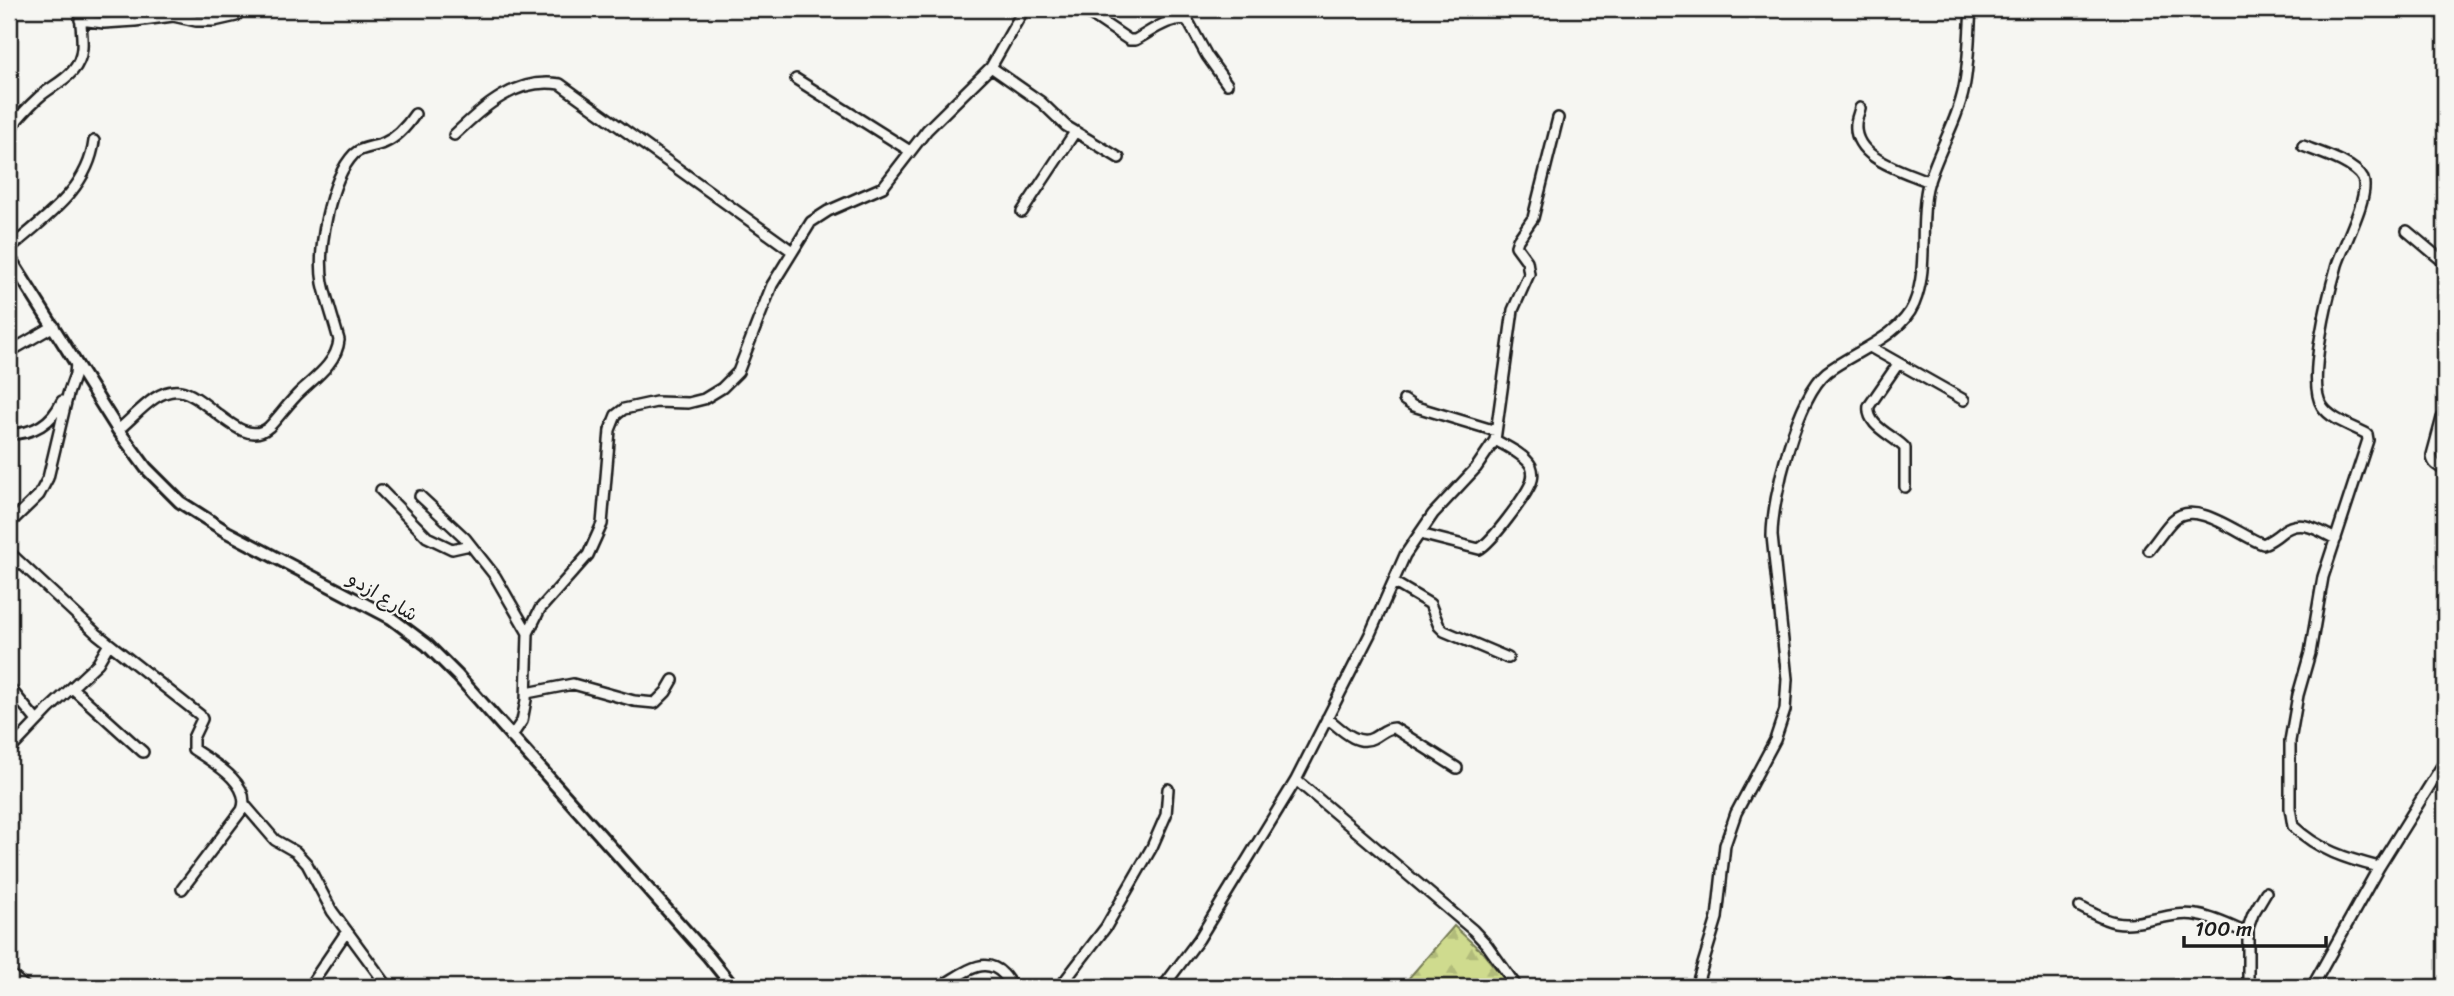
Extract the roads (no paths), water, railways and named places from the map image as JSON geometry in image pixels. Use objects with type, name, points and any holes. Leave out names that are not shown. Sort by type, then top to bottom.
[{"type":"street","points":[[9,130],[22,113],[72,73],[78,64],[82,49],[79,9]]},
{"type":"street","points":[[80,20],[104,23],[173,16],[196,21],[214,21],[236,16],[242,9]]},
{"type":"street","points":[[511,737],[522,721],[527,693],[528,633],[540,609],[588,555],[602,524],[610,430],[616,415],[624,409],[656,401],[688,403],[705,399],[722,388],[738,372],[772,285],[811,222],[819,215],[883,187],[927,130],[991,67],[1024,9]]},
{"type":"street","points":[[1083,9],[1129,40],[1135,40],[1174,20],[1182,18],[1188,21],[1207,56],[1227,84]]},
{"type":"street","points":[[1696,987],[1717,918],[1725,845],[1736,813],[1774,740],[1784,710],[1787,679],[1772,517],[1794,429],[1824,374],[1870,348],[1905,319],[1914,304],[1922,264],[1922,224],[1929,182],[1964,89],[1971,9]]},
{"type":"street","points":[[991,67],[1041,103],[1075,132],[1119,158]]},
{"type":"street","points":[[796,79],[910,151]]},
{"type":"street","points":[[453,135],[485,106],[509,90],[534,83],[560,84],[792,251]]},
{"type":"street","points":[[1860,108],[1856,124],[1857,136],[1864,149],[1874,157],[1929,182]]},
{"type":"street","points":[[118,430],[163,393],[179,390],[196,397],[238,428],[251,434],[268,428],[338,349],[339,340],[321,264],[324,238],[337,184],[348,161],[357,151],[394,137],[406,127],[415,114]]},
{"type":"street","points":[[1163,987],[1199,939],[1296,780],[1370,634],[1405,555],[1433,514],[1476,468],[1495,435],[1513,310],[1529,274],[1527,261],[1517,246],[1518,240],[1533,218],[1558,118]]},
{"type":"street","points":[[1022,212],[1075,132]]},
{"type":"street","points":[[9,249],[70,195],[88,169],[94,141]]},
{"type":"street","points":[[2303,145],[2348,165],[2359,173],[2364,181],[2361,200],[2337,265],[2317,354],[2318,399],[2322,407],[2329,414],[2367,434],[2368,440],[2323,577],[2310,653],[2298,695],[2290,741],[2290,807],[2293,826],[2314,844],[2346,859],[2379,867]]},
{"type":"street","points":[[2407,231],[2445,262]]},
{"type":"street","name":"شارع ازدو","points":[[9,257],[118,430],[146,468],[180,502],[227,532],[391,618],[427,645],[458,676],[733,987]]},
{"type":"street","points":[[9,352],[54,326]]},
{"type":"street","points":[[1870,348],[1964,400]]},
{"type":"street","points":[[9,524],[39,495],[48,478],[76,362]]},
{"type":"street","points":[[1898,364],[1869,406],[1868,414],[1872,421],[1905,448],[1905,487]]},
{"type":"street","points":[[9,434],[24,434],[40,427],[57,412],[75,374]]},
{"type":"street","points":[[1404,400],[1413,406],[1495,435],[1529,463],[1533,470],[1531,483],[1487,545],[1479,549],[1420,534]]},
{"type":"street","points":[[2442,418],[2432,460],[2445,470]]},
{"type":"street","points":[[381,490],[427,537],[452,549],[470,545]]},
{"type":"street","points":[[420,496],[444,517],[495,576],[528,633]]},
{"type":"street","points":[[2150,550],[2173,519],[2191,513],[2224,524],[2263,544],[2270,542],[2285,529],[2299,524],[2319,529],[2336,539]]},
{"type":"street","points":[[9,552],[110,644],[200,715],[202,719],[193,738],[193,749],[237,783],[243,792],[244,804],[275,840],[296,852],[307,864],[332,911],[388,987]]},
{"type":"street","points":[[1393,582],[1430,604],[1439,626],[1444,631],[1508,658]]},
{"type":"street","points":[[9,751],[98,663],[110,644]]},
{"type":"street","points":[[527,693],[573,684],[634,701],[655,703],[673,680]]},
{"type":"street","points":[[9,687],[37,721]]},
{"type":"street","points":[[72,688],[143,752]]},
{"type":"street","points":[[1327,718],[1358,740],[1370,740],[1386,729],[1394,728],[1457,768]]},
{"type":"street","points":[[2312,987],[2379,867],[2445,761]]},
{"type":"street","points":[[1296,780],[1473,930],[1517,987]]},
{"type":"street","points":[[1060,987],[1106,927],[1152,847],[1166,815],[1168,789]]},
{"type":"street","points":[[182,889],[202,866],[244,804]]},
{"type":"street","points":[[2248,987],[2247,933],[2253,915],[2266,892]]},
{"type":"street","points":[[2080,907],[2114,922],[2195,915],[2211,918],[2247,933]]},
{"type":"street","points":[[309,987],[347,931]]},
{"type":"street","points":[[939,987],[972,967],[988,967],[999,970],[1013,987]]},
{"type":"street","points":[[9,976],[25,987]]}]
